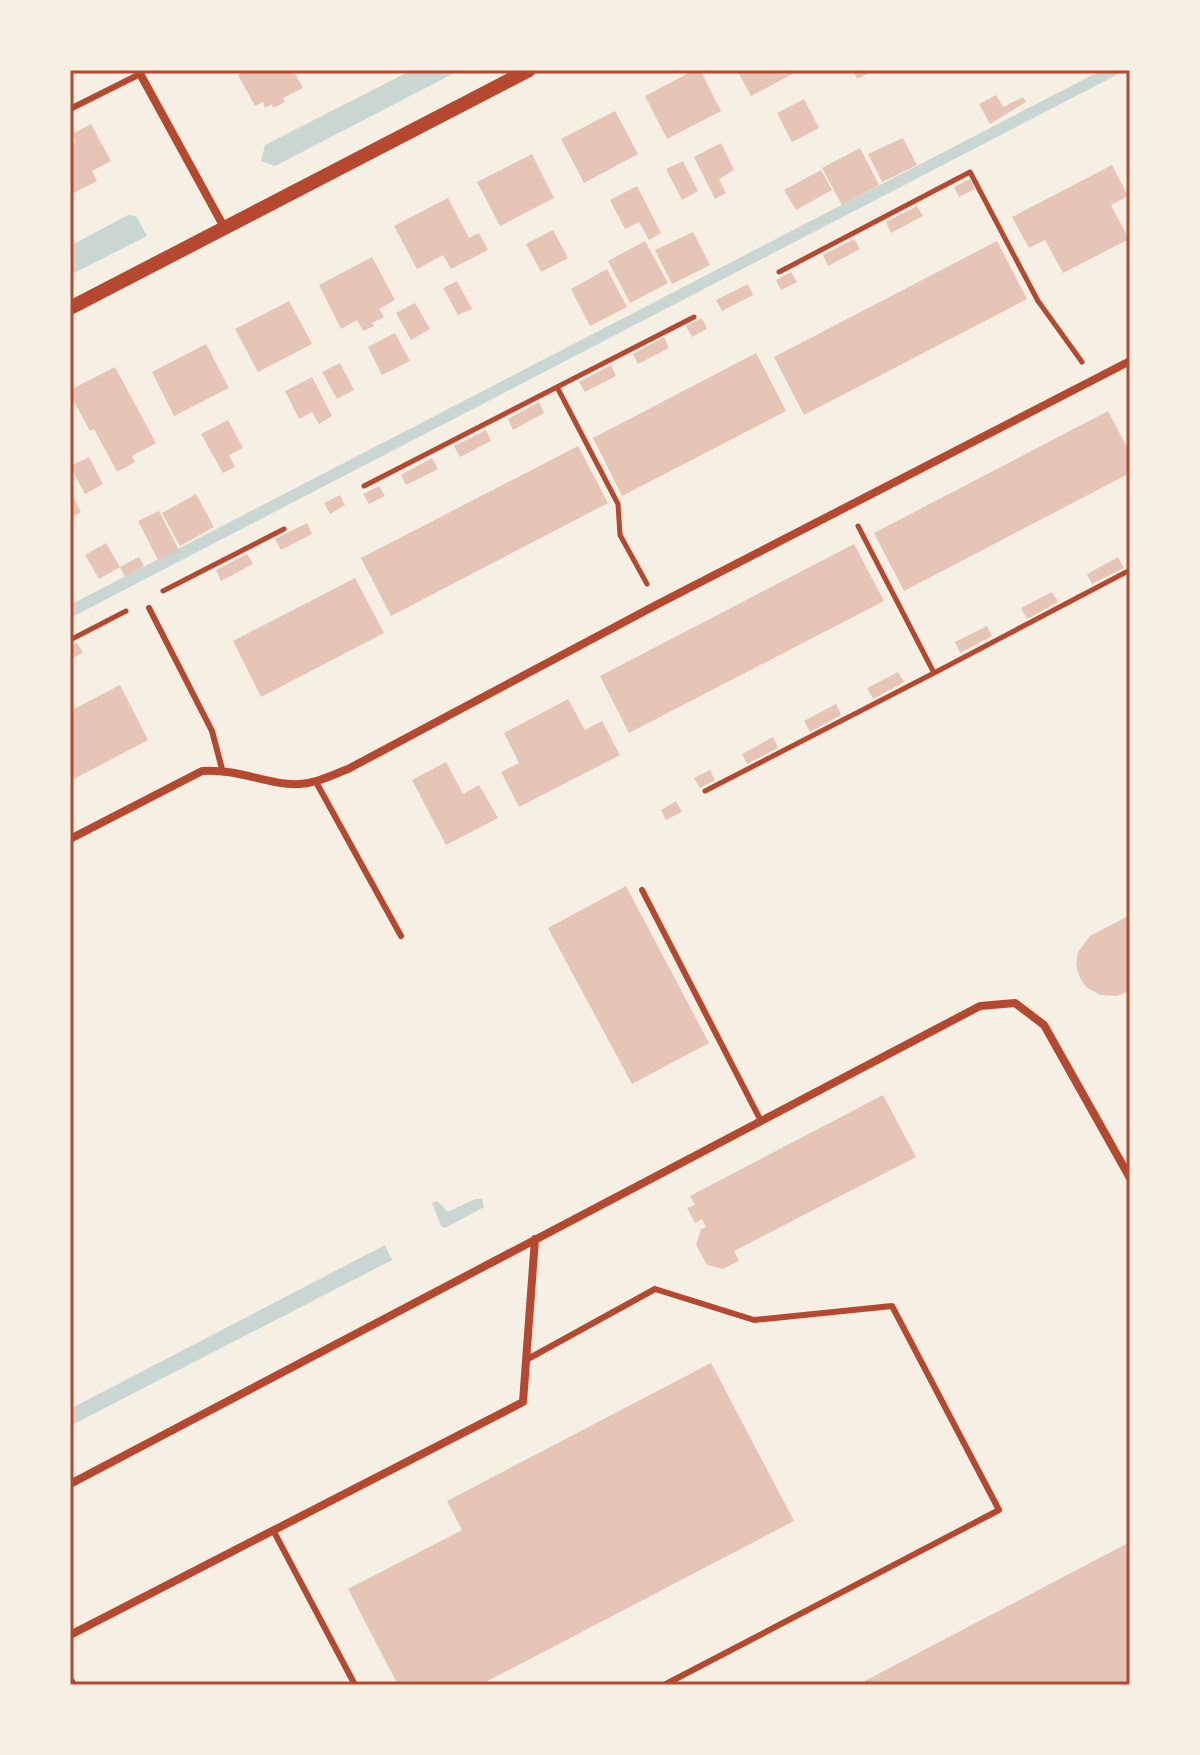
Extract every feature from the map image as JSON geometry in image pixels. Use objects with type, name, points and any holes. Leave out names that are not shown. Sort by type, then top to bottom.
[{"type":"street","points":[[70,308],[529,70]]},
{"type":"street","points":[[139,72],[224,227]]},
{"type":"street","points":[[70,839],[202,771],[222,769],[297,784],[316,782],[348,769],[658,604],[1130,361]]},
{"type":"street","points":[[70,1484],[980,1006],[1015,1003],[1044,1025],[1129,1175]]},
{"type":"street","points":[[70,1635],[523,1402],[535,1239]]},
{"type":"lane","points":[[70,109],[139,72]]},
{"type":"lane","points":[[149,608],[212,731],[222,769]]},
{"type":"lane","points":[[316,782],[401,936]]},
{"type":"lane","points":[[642,890],[761,1121]]},
{"type":"lane","points":[[526,1360],[655,1289],[754,1320],[892,1306],[999,1510],[664,1685]]},
{"type":"lane","points":[[273,1530],[355,1685]]},
{"type":"lane","points":[[70,1678],[74,1685]]},
{"type":"path","points":[[779,272],[970,172],[1038,301],[1094,379]]},
{"type":"path","points":[[364,486],[694,317]]},
{"type":"path","points":[[557,387],[618,504],[620,535],[658,604]]},
{"type":"path","points":[[846,506],[934,673]]},
{"type":"path","points":[[70,640],[127,610],[149,608],[160,592],[284,529]]},
{"type":"path","points":[[705,791],[1130,570]]},
{"type":"shaded area","points":[[412,70],[460,70],[275,166],[261,161],[265,145]]},
{"type":"shaded area","points":[[1102,70],[1126,70],[70,618],[70,605]]},
{"type":"shaded area","points":[[128,215],[136,216],[147,236],[70,275],[70,246]]},
{"type":"shaded area","points":[[475,1199],[482,1199],[484,1207],[445,1228],[441,1226],[432,1203],[437,1201],[448,1212]]},
{"type":"shaded area","points":[[385,1245],[392,1260],[70,1426],[70,1409]]},
{"type":"building","points":[[246,70],[293,70],[303,88],[283,98],[285,102],[273,108],[272,104],[265,108],[263,102],[255,106],[238,75]]},
{"type":"building","points":[[694,70],[700,70],[721,111],[667,139],[645,96]]},
{"type":"building","points":[[737,70],[800,70],[751,96]]},
{"type":"building","points":[[853,70],[876,70],[857,79]]},
{"type":"building","points":[[996,95],[1003,107],[1023,97],[1026,102],[990,124],[979,104]]},
{"type":"building","points":[[804,99],[819,128],[792,142],[777,113]]},
{"type":"building","points":[[615,111],[638,154],[584,183],[561,139]]},
{"type":"building","points":[[91,124],[111,161],[92,171],[97,181],[70,195],[70,145],[76,142],[72,134]]},
{"type":"building","points":[[903,138],[917,165],[882,182],[868,154]]},
{"type":"building","points":[[721,143],[734,170],[719,179],[726,193],[715,199],[694,157]]},
{"type":"building","points":[[860,148],[879,185],[842,205],[822,168]]},
{"type":"building","points":[[532,154],[554,198],[500,226],[477,182]]},
{"type":"building","points":[[683,161],[698,191],[682,200],[666,169]]},
{"type":"building","points":[[1112,165],[1128,196],[1111,205],[1129,239],[1063,273],[1045,240],[1029,248],[1012,217]]},
{"type":"building","points":[[821,170],[832,190],[796,210],[784,190]]},
{"type":"building","points":[[970,179],[975,189],[959,197],[954,187]]},
{"type":"building","points":[[637,186],[661,233],[649,240],[639,222],[625,229],[610,200]]},
{"type":"building","points":[[448,198],[469,238],[479,233],[488,250],[451,269],[443,255],[417,269],[394,226]]},
{"type":"building","points":[[917,206],[923,216],[891,233],[886,222]]},
{"type":"building","points":[[553,230],[568,258],[541,272],[526,244]]},
{"type":"building","points":[[693,232],[710,265],[672,284],[655,250]]},
{"type":"building","points":[[854,239],[860,249],[828,266],[823,255]]},
{"type":"building","points":[[645,241],[668,283],[630,303],[608,261]]},
{"type":"building","points":[[997,241],[1027,299],[804,415],[774,357]]},
{"type":"building","points":[[372,257],[395,300],[379,309],[384,317],[372,323],[374,326],[363,331],[357,320],[341,329],[319,285]]},
{"type":"building","points":[[607,269],[627,307],[590,326],[571,289]]},
{"type":"building","points":[[791,272],[797,282],[781,290],[776,280]]},
{"type":"building","points":[[457,281],[472,309],[458,315],[443,288]]},
{"type":"building","points":[[748,284],[753,295],[722,311],[716,300]]},
{"type":"building","points":[[289,301],[312,344],[258,372],[235,329]]},
{"type":"building","points":[[415,303],[430,329],[411,340],[396,313]]},
{"type":"building","points":[[702,318],[707,329],[692,337],[686,326]]},
{"type":"building","points":[[395,333],[410,361],[382,375],[368,347]]},
{"type":"building","points":[[664,337],[669,348],[638,364],[633,354]]},
{"type":"building","points":[[206,344],[229,388],[174,416],[152,372]]},
{"type":"building","points":[[756,353],[786,411],[622,496],[593,438]]},
{"type":"building","points":[[340,363],[354,390],[337,399],[322,372]]},
{"type":"building","points":[[611,365],[616,376],[585,392],[579,382]]},
{"type":"building","points":[[115,367],[156,443],[132,456],[135,462],[117,472],[94,429],[90,431],[70,394],[70,390]]},
{"type":"building","points":[[312,377],[332,416],[319,424],[312,412],[299,419],[285,391]]},
{"type":"building","points":[[539,402],[544,413],[513,430],[508,419]]},
{"type":"building","points":[[1108,411],[1130,453],[1130,473],[904,591],[874,533]]},
{"type":"building","points":[[228,420],[243,448],[229,455],[235,467],[223,473],[201,434]]},
{"type":"building","points":[[486,430],[491,441],[460,457],[454,446]]},
{"type":"building","points":[[578,446],[608,503],[391,616],[361,558]]},
{"type":"building","points":[[89,457],[103,484],[85,494],[70,466]]},
{"type":"building","points":[[432,458],[438,469],[406,485],[401,475]]},
{"type":"building","points":[[379,486],[385,496],[369,504],[363,494]]},
{"type":"building","points":[[70,491],[81,512],[70,518]]},
{"type":"building","points":[[196,494],[214,527],[180,546],[162,513]]},
{"type":"building","points":[[340,495],[345,505],[330,514],[324,503]]},
{"type":"building","points":[[159,511],[179,550],[158,560],[138,521]]},
{"type":"building","points":[[307,523],[312,534],[281,550],[275,539]]},
{"type":"building","points":[[106,543],[120,567],[99,579],[85,555]]},
{"type":"building","points":[[854,544],[884,601],[629,733],[600,676]]},
{"type":"building","points":[[247,554],[253,564],[221,581],[216,570]]},
{"type":"building","points":[[139,557],[144,566],[125,577],[120,567]]},
{"type":"building","points":[[1118,557],[1124,568],[1092,584],[1087,574]]},
{"type":"building","points":[[355,578],[384,633],[261,697],[233,641]]},
{"type":"building","points":[[1052,592],[1058,602],[1027,619],[1021,608]]},
{"type":"building","points":[[987,626],[992,636],[960,653],[955,642]]},
{"type":"building","points":[[77,643],[83,653],[70,659],[70,647]]},
{"type":"building","points":[[898,672],[904,682],[873,699],[867,688]]},
{"type":"building","points":[[120,685],[148,740],[70,781],[70,711]]},
{"type":"building","points":[[568,699],[585,730],[602,721],[620,755],[519,807],[501,772],[519,763],[504,733]]},
{"type":"building","points":[[836,704],[841,715],[810,732],[804,721]]},
{"type":"building","points":[[773,737],[778,748],[747,764],[742,754]]},
{"type":"building","points":[[446,762],[463,794],[479,785],[498,818],[446,845],[412,780]]},
{"type":"building","points":[[710,770],[715,780],[700,788],[694,778]]},
{"type":"building","points":[[676,801],[682,812],[666,820],[661,810]]},
{"type":"building","points":[[626,886],[709,1043],[632,1084],[548,928]]},
{"type":"building","points":[[1130,915],[1130,996],[1128,992],[1116,996],[1100,995],[1086,987],[1080,978],[1076,966],[1078,952],[1090,936]]},
{"type":"building","points":[[883,1095],[916,1157],[734,1251],[739,1261],[723,1269],[707,1265],[696,1245],[701,1229],[706,1227],[702,1219],[695,1223],[687,1208],[695,1205],[690,1196]]},
{"type":"building","points":[[711,1363],[794,1521],[480,1685],[398,1685],[348,1589],[462,1530],[447,1501]]},
{"type":"building","points":[[1130,1542],[1130,1685],[857,1685]]}]
